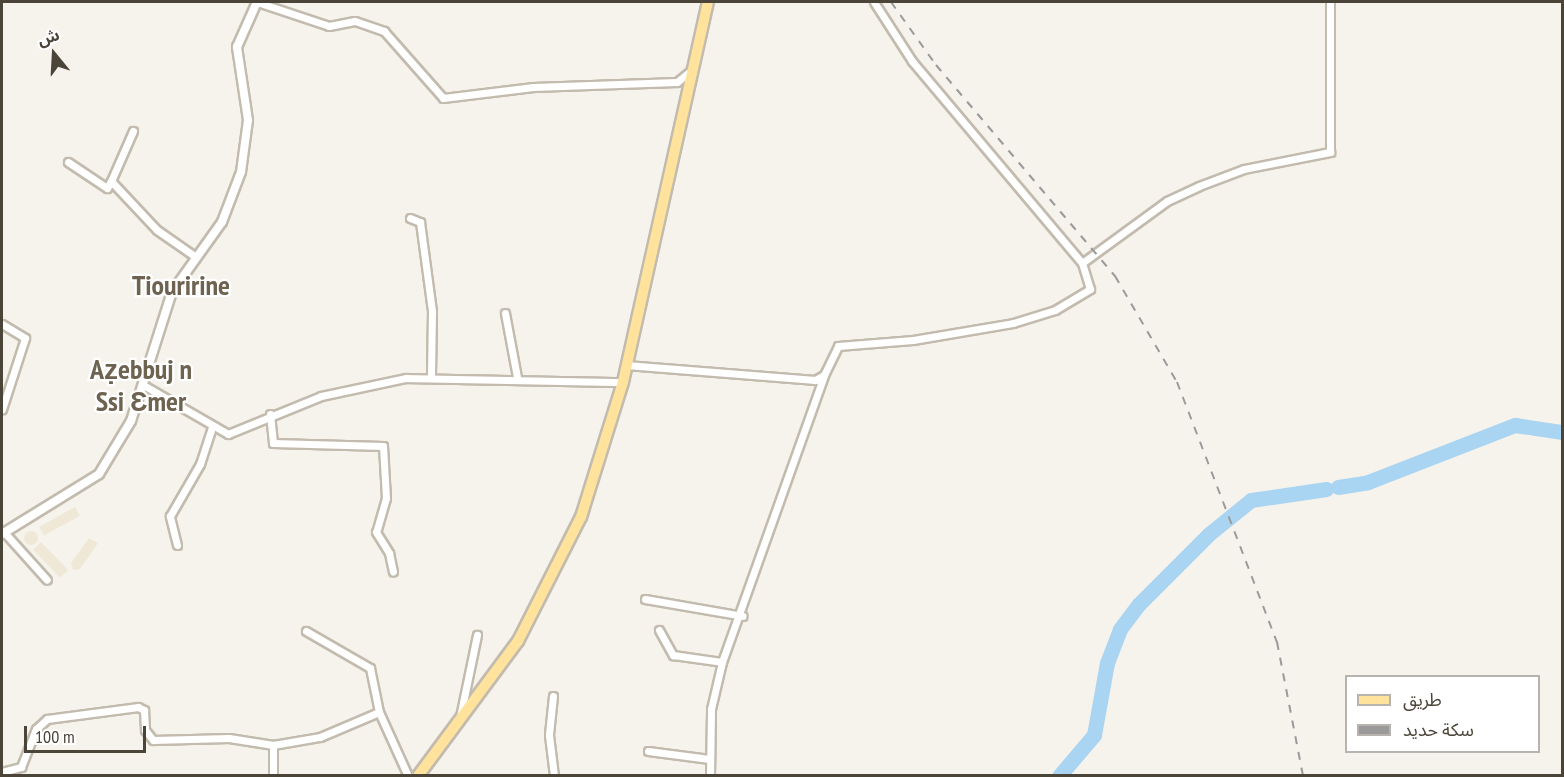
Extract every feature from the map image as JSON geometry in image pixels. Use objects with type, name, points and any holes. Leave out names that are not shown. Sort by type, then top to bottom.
[{"type":"main road","points":[[418,776],[518,641],[581,517],[622,382],[708,2]]},
{"type":"street","points":[[47,580],[3,533],[99,474],[145,386],[172,292],[222,222],[248,142],[237,47],[257,2],[329,26],[355,21],[384,31],[443,98],[533,87],[677,82],[692,69]]},
{"type":"street","points":[[710,776],[711,709],[722,662],[743,616],[762,538],[795,465],[824,375],[838,346],[970,333],[1055,310],[1090,289],[1082,263],[912,61],[874,2]]},
{"type":"street","points":[[1082,263],[1167,201],[1199,186],[1244,169],[1330,152],[1330,2]]},
{"type":"street","points":[[68,162],[106,188],[133,131]]},
{"type":"street","points":[[111,181],[157,230],[196,257]]},
{"type":"street","points":[[410,218],[420,222],[432,311],[431,377]]},
{"type":"street","points":[[505,313],[518,377]]},
{"type":"street","points":[[2,324],[25,338],[2,409]]},
{"type":"street","points":[[626,365],[793,380],[824,375]]},
{"type":"street","points":[[145,386],[212,426],[240,432],[270,414],[363,386],[431,377],[518,377],[622,382]]},
{"type":"street","points":[[270,414],[273,443],[383,446],[386,498],[376,532],[389,553],[393,572]]},
{"type":"street","points":[[177,545],[170,516],[200,464],[212,426]]},
{"type":"street","points":[[645,599],[743,616]]},
{"type":"street","points":[[659,630],[673,655],[722,662]]},
{"type":"street","points":[[306,631],[370,668],[379,712],[408,776]]},
{"type":"street","points":[[460,720],[462,689],[477,634]]},
{"type":"street","points":[[553,696],[549,735],[554,776]]},
{"type":"street","points":[[2,772],[21,767],[36,729],[47,719],[138,707],[144,710],[145,730],[153,740],[229,738],[273,745],[320,737],[379,712]]},
{"type":"street","points":[[273,745],[273,776]]},
{"type":"street","points":[[648,752],[709,759]]},
{"type":"shaded area","points":[[75,507],[80,516],[44,536],[39,527]]},
{"type":"shaded area","points":[[31,531],[36,533],[38,538],[36,543],[31,545],[26,543],[24,538],[26,533]]},
{"type":"shaded area","points":[[89,538],[98,543],[80,569],[73,570],[71,563]]},
{"type":"shaded area","points":[[41,542],[68,570],[60,578],[33,550]]},
{"type":"waterway","points":[[1338,487],[1368,482],[1515,425],[1562,432]]},
{"type":"waterway","points":[[1059,776],[1094,735],[1107,663],[1120,629],[1139,604],[1209,534],[1251,500],[1326,489]]},
{"type":"railway","points":[[891,2],[936,65],[1115,276],[1177,382],[1277,642],[1303,776]]},
{"type":"district","name":"Tiouririne","points":[[181,285]]},
{"type":"district","name":"Aẓebbuj n Ssi Ɛmer","points":[[141,385]]}]
